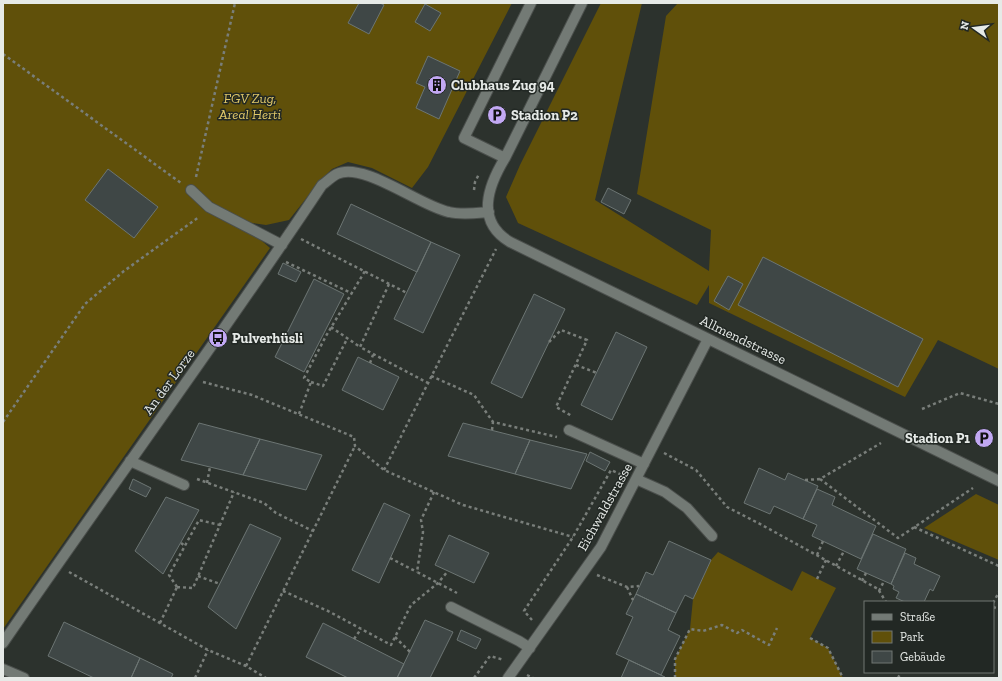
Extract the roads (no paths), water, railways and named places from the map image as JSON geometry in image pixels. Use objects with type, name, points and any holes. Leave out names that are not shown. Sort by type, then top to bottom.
[{"type":"street","points":[[505,158],[464,138],[531,3]]},
{"type":"street","points":[[489,212],[487,201],[496,173],[505,158],[582,3]]},
{"type":"street","name":"An der Lorze","points":[[3,643],[188,378],[218,338],[322,185],[337,174],[352,171],[368,176],[431,206],[449,212],[466,214],[489,212]]},
{"type":"street","points":[[191,190],[209,206],[282,245]]},
{"type":"street","name":"Allmendstrasse","points":[[489,212],[493,226],[503,238],[999,481]]},
{"type":"street","name":"Eichwaldstrasse","points":[[508,678],[600,548],[708,339]]},
{"type":"street","points":[[569,430],[644,464]]},
{"type":"street","points":[[130,461],[184,485]]},
{"type":"street","points":[[636,479],[665,492],[687,508],[712,536]]},
{"type":"street","points":[[451,607],[530,648]]},
{"type":"street","points":[[3,669],[24,678]]},
{"type":"place","name":"Clubhaus Zug 94","points":[[437,85]]},
{"type":"place","name":"Stadion P2","points":[[497,115]]},
{"type":"place","name":"Pulverhüsli","points":[[218,338]]},
{"type":"place","name":"Stadion P1","points":[[984,438]]},
{"type":"park label","name":"FGV Zug, Areal Herti","points":[[250,106]]}]
